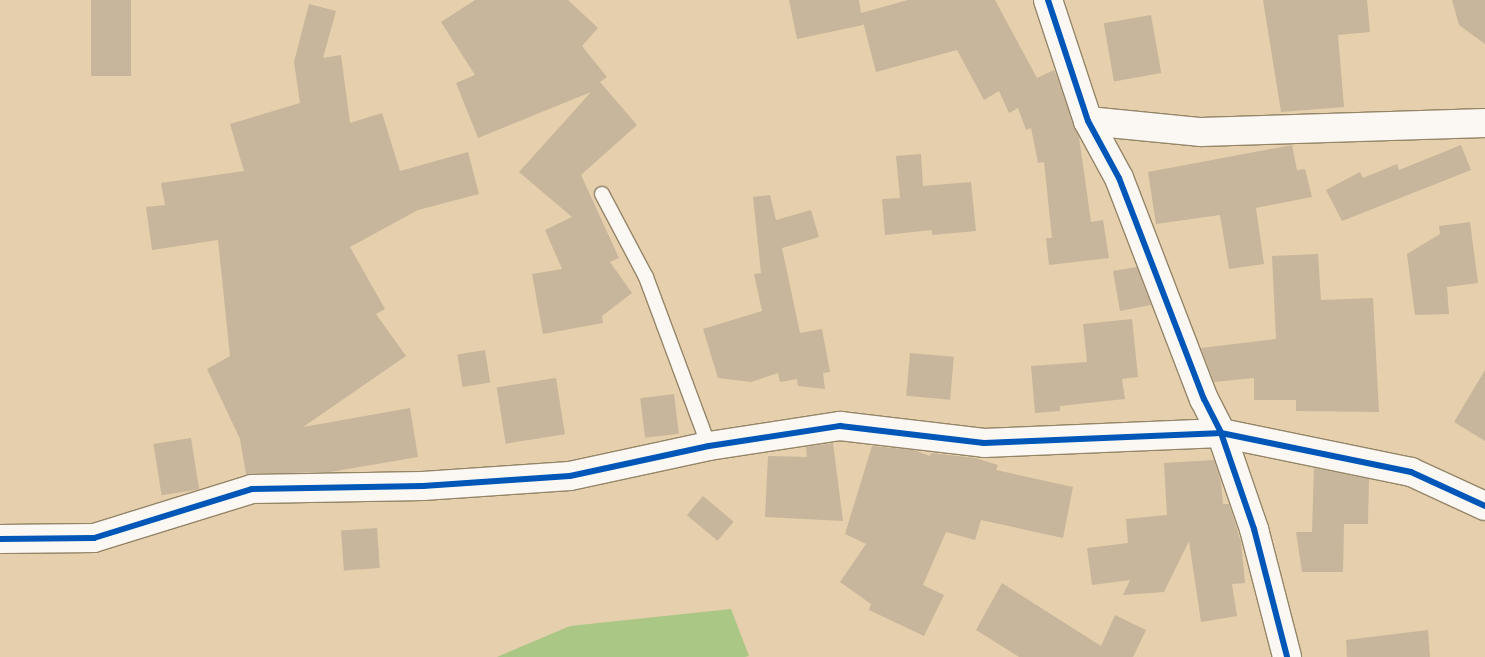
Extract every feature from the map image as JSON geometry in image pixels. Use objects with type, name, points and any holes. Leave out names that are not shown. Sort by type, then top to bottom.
[{"type":"street","points":[[1048,0],[1088,121],[1119,178],[1204,399],[1221,433],[1254,529],[1287,657]]},
{"type":"street","points":[[1088,121],[1201,132],[1485,123]]},
{"type":"street","points":[[0,539],[94,538],[252,489],[423,486],[570,476],[709,446],[840,426],[984,443],[1221,433],[1411,472],[1485,506]]},
{"type":"lane","points":[[602,194],[646,277],[709,446]]},
{"type":"green space","points":[[731,609],[749,656],[497,657],[570,626]]},
{"type":"building","points":[[91,0],[131,0],[131,76],[91,76]]},
{"type":"building","points":[[475,0],[568,0],[598,28],[582,46],[607,77],[600,82],[637,125],[581,175],[619,258],[610,262],[632,293],[602,316],[603,323],[543,334],[532,274],[562,269],[545,230],[572,217],[519,172],[591,92],[478,138],[456,83],[475,75],[441,22]]},
{"type":"building","points":[[789,0],[859,0],[861,13],[908,0],[995,0],[1037,78],[1054,70],[1079,137],[1091,222],[1103,220],[1109,258],[1049,265],[1046,238],[1052,238],[1044,162],[1038,163],[1031,128],[1026,130],[1018,108],[1009,113],[999,91],[984,100],[957,50],[876,72],[863,22],[863,25],[797,39]]},
{"type":"building","points":[[1263,0],[1367,0],[1370,32],[1338,35],[1344,107],[1281,112]]},
{"type":"building","points":[[1452,0],[1485,0],[1485,44],[1459,25]]},
{"type":"building","points":[[309,4],[336,11],[323,58],[341,55],[350,123],[382,113],[400,171],[468,152],[479,194],[418,210],[350,247],[385,309],[376,314],[406,356],[303,427],[410,408],[418,457],[330,472],[246,474],[240,439],[207,369],[230,356],[218,240],[152,250],[146,207],[165,205],[161,183],[244,171],[230,124],[300,103],[294,62]]},
{"type":"building","points":[[1151,15],[1161,73],[1114,81],[1104,23]]},
{"type":"building","points":[[1292,145],[1297,170],[1305,169],[1312,197],[1256,208],[1264,264],[1229,269],[1220,215],[1156,224],[1148,172]]},
{"type":"building","points":[[1461,145],[1471,170],[1342,221],[1326,190],[1360,172],[1363,178],[1397,164],[1399,170]]},
{"type":"building","points":[[921,154],[923,186],[971,182],[976,231],[932,235],[932,230],[885,235],[882,199],[900,198],[896,156]]},
{"type":"building","points":[[770,195],[776,220],[811,210],[819,237],[782,248],[800,333],[822,329],[830,372],[823,373],[825,389],[798,386],[797,379],[780,382],[778,373],[751,382],[718,378],[703,329],[762,311],[754,274],[761,273],[753,197]]},
{"type":"building","points":[[1470,222],[1478,283],[1447,287],[1449,314],[1415,315],[1407,254],[1440,234],[1439,226]]},
{"type":"building","points":[[1318,254],[1321,300],[1373,298],[1379,412],[1296,411],[1296,400],[1254,400],[1254,378],[1214,382],[1201,348],[1276,339],[1272,256]]},
{"type":"building","points":[[1137,267],[1151,305],[1120,311],[1113,271]]},
{"type":"building","points":[[1132,319],[1138,377],[1122,379],[1125,399],[1060,406],[1060,411],[1035,413],[1031,366],[1087,362],[1083,324]]},
{"type":"building","points":[[485,350],[490,383],[463,387],[457,354]]},
{"type":"building","points":[[910,353],[954,357],[950,400],[906,396]]},
{"type":"building","points":[[1485,370],[1485,441],[1454,422]]},
{"type":"building","points":[[556,378],[565,434],[506,444],[497,387]]},
{"type":"building","points":[[674,394],[679,434],[645,438],[640,398]]},
{"type":"building","points":[[191,438],[199,489],[162,495],[153,444]]},
{"type":"building","points":[[833,443],[843,521],[765,517],[768,456],[807,457],[806,447]]},
{"type":"building","points":[[872,446],[914,450],[930,456],[931,453],[975,458],[998,465],[996,470],[1073,487],[1063,538],[981,520],[975,540],[946,532],[923,585],[944,595],[924,636],[869,610],[871,604],[840,582],[866,544],[845,534]]},
{"type":"building","points":[[1214,460],[1221,482],[1223,504],[1229,504],[1241,542],[1245,583],[1232,584],[1237,616],[1201,622],[1189,541],[1164,592],[1123,595],[1130,580],[1092,585],[1087,548],[1128,543],[1126,519],[1167,515],[1164,463]]},
{"type":"building","points":[[1314,468],[1369,479],[1368,524],[1344,524],[1343,572],[1302,572],[1296,532],[1312,532]]},
{"type":"building","points":[[703,496],[734,522],[718,541],[687,515]]},
{"type":"building","points":[[377,528],[380,568],[344,570],[341,531]]},
{"type":"building","points":[[1002,583],[1101,646],[1115,615],[1146,630],[1133,657],[1019,657],[976,630]]},
{"type":"building","points":[[1428,630],[1430,657],[1347,657],[1346,640]]},
{"type":"cycle path","points":[[1048,0],[1088,121],[1119,178],[1204,399],[1221,433],[1254,529],[1287,657]]},
{"type":"cycle path","points":[[0,539],[94,538],[252,489],[423,486],[570,476],[709,446],[840,426],[984,443],[1221,433],[1411,472],[1485,506]]}]
